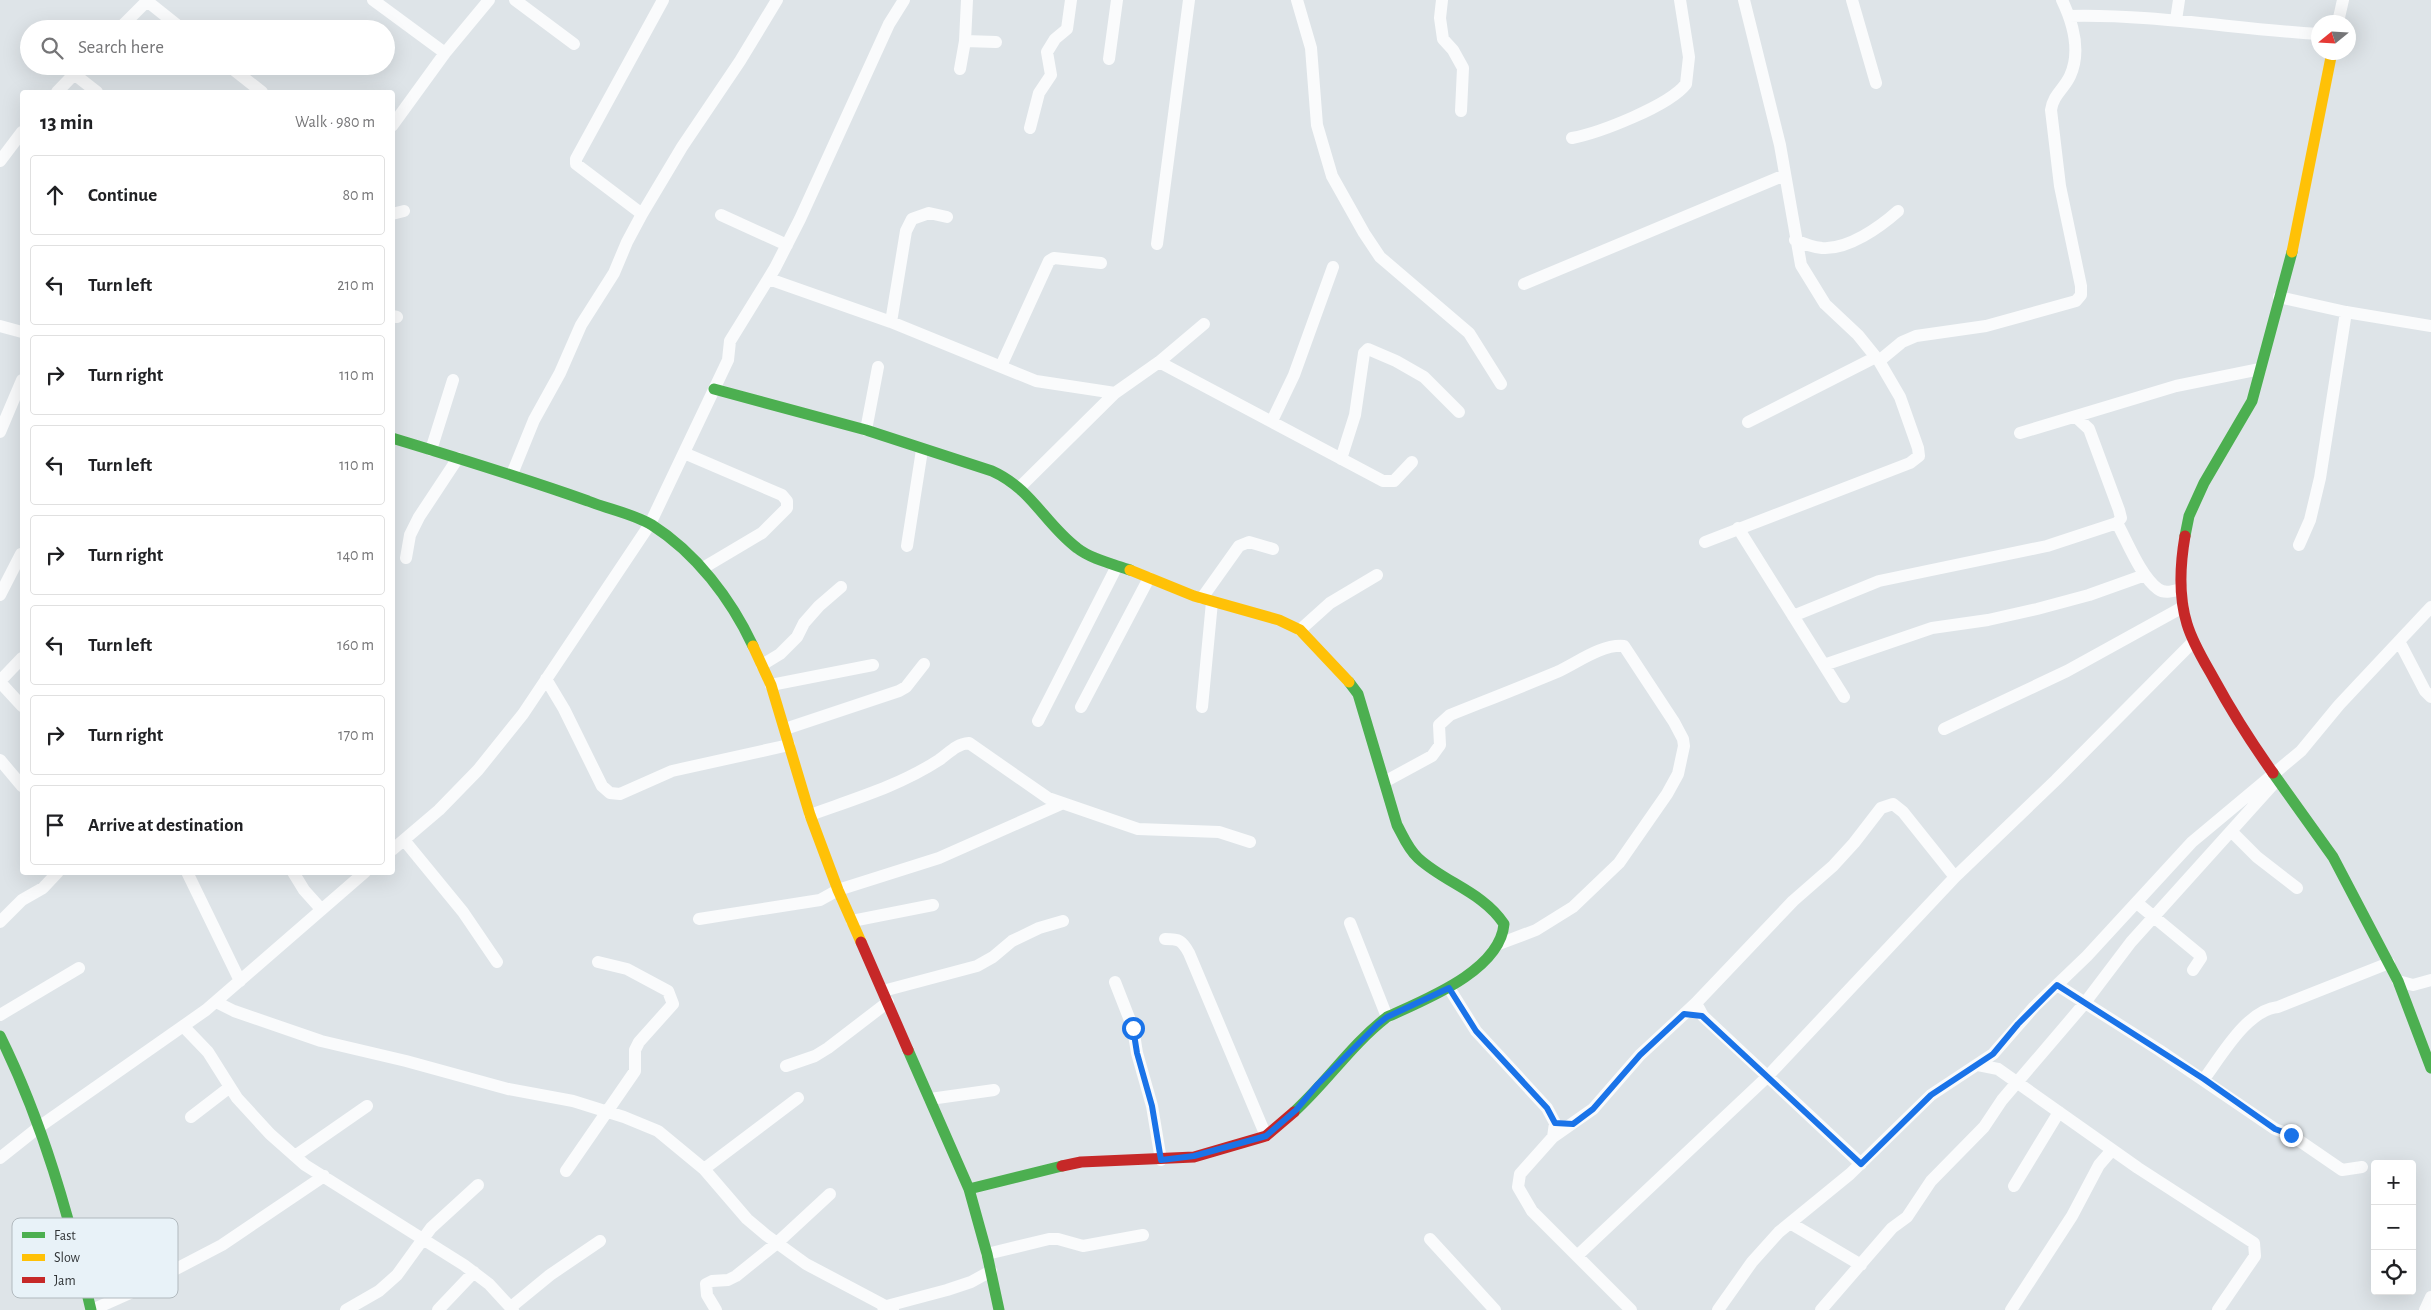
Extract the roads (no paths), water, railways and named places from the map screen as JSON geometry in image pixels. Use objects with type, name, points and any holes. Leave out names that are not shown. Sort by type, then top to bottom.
[{"type":"street","points":[[128,20],[148,0],[171,20]]},
{"type":"street","points":[[373,0],[445,53]]},
{"type":"street","points":[[395,122],[445,53],[489,0]]},
{"type":"street","points":[[515,0],[574,44]]},
{"type":"street","points":[[642,214],[597,178],[581,169],[576,164],[576,159],[663,0]]},
{"type":"street","points":[[512,474],[534,420],[560,373],[581,325],[614,273],[627,242],[642,214],[682,146],[740,62],[777,0]]},
{"type":"street","points":[[395,848],[438,810],[478,770],[523,714],[650,524],[728,360],[730,341],[769,279],[787,245],[889,24],[904,0]]},
{"type":"street","points":[[960,69],[965,41],[967,0]]},
{"type":"street","points":[[1030,128],[1039,93],[1051,75],[1047,52],[1055,39],[1067,29],[1071,0]]},
{"type":"street","points":[[1109,59],[1117,0]]},
{"type":"street","points":[[1157,244],[1189,0]]},
{"type":"street","points":[[1298,0],[1311,48],[1317,125],[1332,176],[1364,233],[1380,256],[1468,333],[1501,384]]},
{"type":"street","points":[[1442,0],[1440,18],[1443,39],[1453,50],[1463,68],[1461,111]]},
{"type":"street","points":[[1572,138],[1609,128],[1673,97],[1686,84],[1689,57],[1680,0]]},
{"type":"street","points":[[1706,542],[1910,463],[1918,458],[1918,448],[1900,397],[1877,359],[1858,335],[1836,316],[1822,299],[1801,265],[1780,145],[1744,0]]},
{"type":"street","points":[[1852,0],[1876,83]]},
{"type":"street","points":[[1748,422],[1877,359],[1902,342],[1916,336],[1986,326],[2076,301],[2081,294],[2081,286],[2060,186],[2051,110],[2052,100],[2070,77],[2074,62],[2075,46],[2070,16],[2062,0]]},
{"type":"street","points":[[2176,20],[2179,0]]},
{"type":"street","points":[[2340,15],[2343,0]]},
{"type":"street","points":[[2070,16],[2176,20],[2243,29],[2311,34]]},
{"type":"street","points":[[965,41],[996,42]]},
{"type":"street","points":[[2330,60],[2289,266],[2252,401],[2236,433],[2204,483],[2189,516],[2180,567],[2182,607],[2193,642],[2230,710],[2275,777],[2333,857],[2389,963],[2405,998],[2425,1032],[2431,1068]]},
{"type":"street","points":[[60,90],[73,75]]},
{"type":"street","points":[[82,75],[95,90]]},
{"type":"street","points":[[240,75],[259,90]]},
{"type":"street","points":[[0,161],[20,135]]},
{"type":"street","points":[[1524,284],[1785,175]]},
{"type":"street","points":[[1796,240],[1812,247],[1824,248],[1850,242],[1880,227],[1898,211]]},
{"type":"street","points":[[891,322],[906,231],[912,219],[929,213],[947,216]]},
{"type":"street","points":[[720,215],[787,245]]},
{"type":"street","points":[[1001,366],[1049,261],[1054,258],[1101,263]]},
{"type":"street","points":[[1272,421],[1294,375],[1333,267]]},
{"type":"street","points":[[769,279],[891,322],[1036,381],[1052,385],[1115,393]]},
{"type":"street","points":[[2279,297],[2346,312],[2431,326]]},
{"type":"street","points":[[2300,545],[2310,520],[2320,478],[2346,312]]},
{"type":"street","points":[[1019,488],[1115,393],[1159,362],[1204,324]]},
{"type":"street","points":[[0,326],[20,332]]},
{"type":"street","points":[[1341,459],[1355,415],[1364,353],[1368,349],[1396,361],[1424,377],[1459,412]]},
{"type":"street","points":[[1159,362],[1388,482],[1399,477],[1412,462]]},
{"type":"street","points":[[866,430],[878,367]]},
{"type":"street","points":[[2020,432],[2176,386],[2260,369]]},
{"type":"street","points":[[431,450],[453,380]]},
{"type":"street","points":[[0,432],[20,385]]},
{"type":"street","points":[[714,389],[866,430],[922,450],[985,468],[1005,477],[1019,488],[1074,547],[1116,566],[1207,600],[1279,620],[1300,630],[1343,674],[1358,694],[1386,781],[1397,825],[1406,842],[1418,858],[1488,904],[1498,914],[1504,924],[1499,944],[1485,960],[1449,988],[1387,1017],[1360,1040],[1296,1110],[1266,1136],[1194,1156],[1161,1160],[1119,1159],[1081,1162],[969,1189]]},
{"type":"street","points":[[2089,429],[2092,412]]},
{"type":"street","points":[[1793,616],[1879,581],[2047,546],[2117,523],[2121,518],[2119,510],[2089,429],[2076,417]]},
{"type":"street","points":[[395,439],[512,474],[650,524],[677,543],[703,568],[743,624],[771,686],[810,814],[838,890],[969,1189],[987,1254],[999,1310]]},
{"type":"street","points":[[907,546],[922,450]]},
{"type":"street","points":[[684,454],[782,495],[787,501],[787,508],[762,533],[703,568]]},
{"type":"street","points":[[406,558],[410,535],[419,517],[458,458]]},
{"type":"street","points":[[2117,523],[2145,574],[2158,589],[2168,592],[2181,589]]},
{"type":"street","points":[[1738,528],[1844,697]]},
{"type":"street","points":[[1202,708],[1207,600],[1239,546],[1249,542],[1273,549]]},
{"type":"street","points":[[0,595],[20,554]]},
{"type":"street","points":[[1038,721],[1116,566]]},
{"type":"street","points":[[1824,665],[1932,628],[1988,620],[2036,609],[2089,595],[2145,574]]},
{"type":"street","points":[[1300,630],[1330,603],[1377,575]]},
{"type":"street","points":[[1081,706],[1149,578]]},
{"type":"street","points":[[762,665],[780,654],[796,637],[804,623],[819,606],[842,587]]},
{"type":"street","points":[[1944,729],[2067,671],[2182,607]]},
{"type":"street","points":[[1718,1310],[1752,1262],[1790,1223],[1861,1164],[1931,1095],[1993,1054],[2024,1018],[2138,903],[2192,842],[2275,777],[2301,751],[2431,607]]},
{"type":"street","points":[[2399,641],[2431,697]]},
{"type":"street","points":[[1577,1256],[1766,1078],[1955,877],[2056,780],[2193,642]]},
{"type":"street","points":[[1386,781],[1432,756],[1440,745],[1439,725],[1450,715],[1559,671],[1601,650],[1614,645],[1624,646],[1674,722],[1683,739],[1684,746],[1678,774],[1668,794],[1619,863],[1573,906],[1536,930],[1499,944]]},
{"type":"street","points":[[2387,654],[2406,656]]},
{"type":"street","points":[[20,660],[0,682],[20,704]]},
{"type":"street","points":[[785,729],[899,691],[906,687],[924,664]]},
{"type":"street","points":[[771,686],[873,666]]},
{"type":"street","points":[[546,679],[564,709],[602,786],[610,793],[620,794],[672,772],[789,746]]},
{"type":"street","points":[[810,814],[884,789],[939,760],[956,747],[969,743],[1048,798],[1061,804],[1138,829],[1219,832],[1250,842]]},
{"type":"street","points":[[0,760],[20,784]]},
{"type":"street","points":[[1821,1310],[1892,1228],[1907,1217],[1922,1191],[1974,1138],[2016,1082],[2084,1004],[2154,916],[2202,862],[2232,832],[2275,777]]},
{"type":"street","points":[[700,919],[820,900],[838,890],[939,858],[1061,804]]},
{"type":"street","points":[[1631,1310],[1532,1211],[1518,1187],[1518,1178],[1523,1170],[1553,1137],[1598,1104],[1640,1055],[1696,1003],[1797,896],[1833,866],[1881,808],[1893,804],[1903,812],[1955,877]]},
{"type":"street","points":[[2232,832],[2257,857],[2297,888]]},
{"type":"street","points":[[404,840],[463,912],[496,962]]},
{"type":"street","points":[[0,922],[22,900],[43,888],[55,875]]},
{"type":"street","points":[[188,875],[240,981]]},
{"type":"street","points":[[295,875],[304,890],[321,909]]},
{"type":"street","points":[[0,1158],[39,1127],[184,1027],[216,1002],[362,875]]},
{"type":"street","points":[[2138,903],[2200,955],[2201,958],[2193,970]]},
{"type":"street","points":[[852,921],[933,905]]},
{"type":"street","points":[[786,1066],[815,1056],[828,1048],[885,997],[977,966],[993,957],[1012,941],[1039,928],[1063,921]]},
{"type":"street","points":[[1350,923],[1387,1017]]},
{"type":"street","points":[[1165,939],[1178,939],[1183,942],[1266,1136]]},
{"type":"street","points":[[566,1171],[634,1071],[635,1050],[639,1042],[673,1004],[668,991],[627,969],[598,962]]},
{"type":"street","points":[[2204,1079],[2245,1026],[2260,1012],[2278,1007],[2389,963]]},
{"type":"street","points":[[0,1015],[79,968]]},
{"type":"street","points":[[2398,981],[2413,985],[2431,980]]},
{"type":"street","points":[[1115,982],[1133,1028],[1137,1053],[1152,1106],[1161,1160]]},
{"type":"street","points":[[2057,985],[2204,1079],[2275,1129],[2291,1135],[2342,1170],[2362,1167]]},
{"type":"street","points":[[2405,998],[2413,985]]},
{"type":"street","points":[[1449,988],[1476,1031],[1547,1108],[1555,1123],[1553,1137]]},
{"type":"street","points":[[216,1002],[329,1043],[406,1060],[508,1089],[573,1101],[624,1117],[658,1131],[704,1169],[747,1218],[777,1243],[806,1264],[886,1309],[971,1282],[991,1271]]},
{"type":"street","points":[[1696,1003],[1702,1016],[1766,1078],[1861,1164]]},
{"type":"street","points":[[1684,1014],[1702,1016]]},
{"type":"street","points":[[184,1027],[216,1063],[230,1087],[252,1116],[295,1156],[474,1272],[489,1284],[512,1308],[550,1276],[600,1241]]},
{"type":"street","points":[[0,1036],[39,1127],[67,1218]]},
{"type":"street","points":[[1993,1054],[1998,1069]]},
{"type":"street","points":[[1978,1065],[1998,1069],[2112,1150],[2254,1243],[2255,1256],[2218,1310]]},
{"type":"street","points":[[191,1117],[230,1087]]},
{"type":"street","points":[[930,1099],[994,1090]]},
{"type":"street","points":[[704,1169],[798,1098]]},
{"type":"street","points":[[295,1156],[367,1106]]},
{"type":"street","points":[[2014,1186],[2059,1112]]},
{"type":"street","points":[[1555,1123],[1573,1124]]},
{"type":"street","points":[[2012,1310],[2072,1216],[2099,1165],[2112,1150]]},
{"type":"street","points":[[178,1268],[222,1245],[324,1176]]},
{"type":"street","points":[[346,1310],[379,1291],[397,1275],[431,1228],[478,1185]]},
{"type":"street","points":[[716,1310],[707,1296],[706,1284],[712,1281],[728,1280],[777,1243],[830,1194]]},
{"type":"street","points":[[1790,1223],[1861,1265]]},
{"type":"street","points":[[987,1254],[1049,1239],[1058,1239],[1083,1246],[1143,1235]]},
{"type":"street","points":[[1430,1240],[1494,1310]]},
{"type":"street","points":[[438,1310],[474,1272]]},
{"type":"street","points":[[92,1310],[119,1298]]}]
